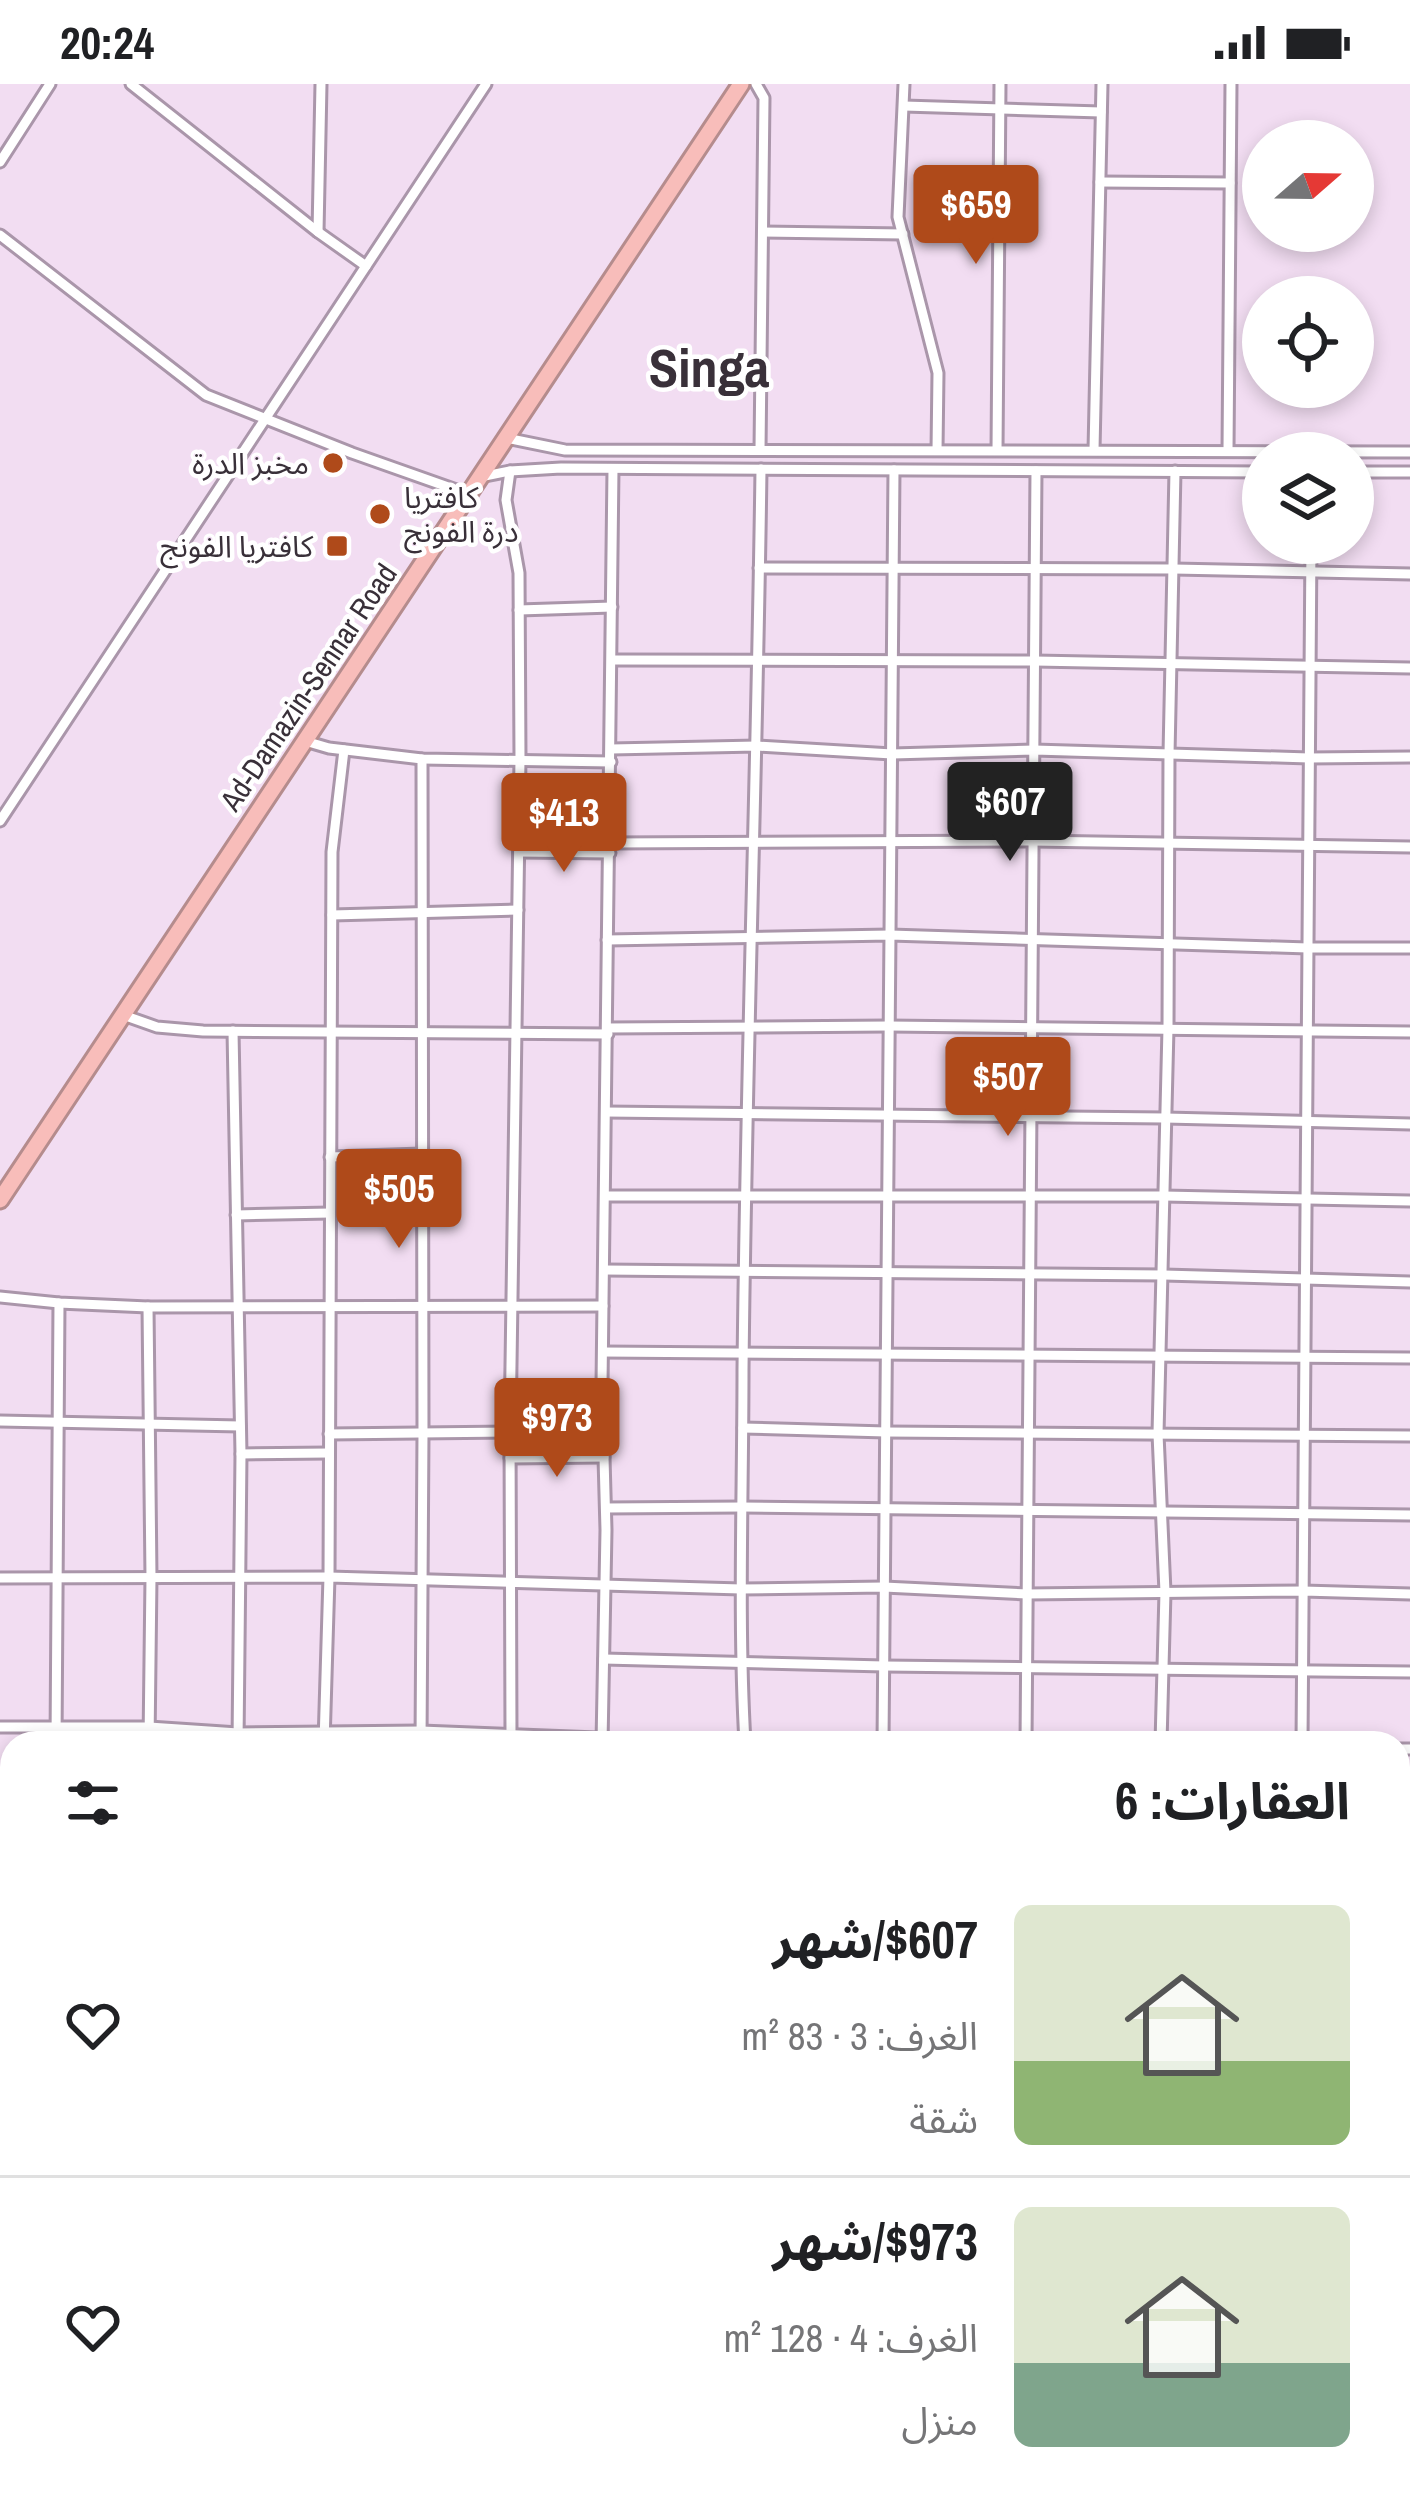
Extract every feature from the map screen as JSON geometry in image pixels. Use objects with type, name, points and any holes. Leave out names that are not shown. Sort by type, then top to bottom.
[{"type":"highway","name":"Ad-Damazin-Sennar Road","points":[[0,1200],[741,84]]},
{"type":"street","points":[[0,162],[50,84]]},
{"type":"street","points":[[131,84],[366,266]]},
{"type":"street","points":[[318,232],[321,84]]},
{"type":"street","points":[[0,821],[486,84]]},
{"type":"street","points":[[756,84],[764,98],[760,450]]},
{"type":"street","points":[[904,84],[898,217],[938,374],[938,450]]},
{"type":"street","points":[[997,450],[1000,84]]},
{"type":"street","points":[[1094,451],[1102,84]]},
{"type":"street","points":[[1228,451],[1231,84]]},
{"type":"street","points":[[904,106],[1101,112]]},
{"type":"street","points":[[1100,182],[1230,183]]},
{"type":"street","points":[[763,232],[903,234]]},
{"type":"street","points":[[0,235],[206,394],[469,494]]},
{"type":"street","points":[[506,438],[565,450],[1410,452]]},
{"type":"street","points":[[480,477],[510,471],[613,469],[1242,472]]},
{"type":"street","points":[[602,1731],[613,469]]},
{"type":"street","points":[[744,1731],[740,1589],[743,1272],[761,469]]},
{"type":"street","points":[[883,1731],[894,470]]},
{"type":"street","points":[[510,471],[506,500],[519,573],[520,758],[510,1432],[511,1731]]},
{"type":"street","points":[[1026,1731],[1036,471]]},
{"type":"street","points":[[1161,1731],[1165,1592],[1159,1434],[1175,471]]},
{"type":"street","points":[[1374,472],[1410,472]]},
{"type":"street","points":[[1302,1731],[1310,564]]},
{"type":"street","points":[[760,568],[1174,568],[1410,574]]},
{"type":"street","points":[[519,610],[612,607]]},
{"type":"street","points":[[612,660],[1410,668]]},
{"type":"street","points":[[305,741],[422,759],[610,762]]},
{"type":"street","points":[[611,749],[757,746],[892,754],[1034,750],[1410,758]]},
{"type":"street","points":[[323,1731],[332,852],[344,750]]},
{"type":"street","points":[[421,1731],[422,759]]},
{"type":"street","points":[[518,852],[755,843],[1033,841],[1410,847]]},
{"type":"street","points":[[332,915],[518,910]]},
{"type":"street","points":[[607,940],[890,935],[1410,948]]},
{"type":"street","points":[[123,1016],[157,1028],[232,1031],[516,1034],[889,1026],[1410,1032]]},
{"type":"street","points":[[232,1031],[241,1454],[238,1731]]},
{"type":"street","points":[[606,1112],[1410,1124]]},
{"type":"street","points":[[330,1157],[422,1154]]},
{"type":"street","points":[[605,1196],[1410,1201]]},
{"type":"street","points":[[236,1215],[330,1213]]},
{"type":"street","points":[[604,1270],[1410,1282]]},
{"type":"street","points":[[0,1297],[148,1307],[603,1306]]},
{"type":"street","points":[[56,1731],[59,1303]]},
{"type":"street","points":[[148,1307],[149,1731]]},
{"type":"street","points":[[603,1352],[1410,1358]]},
{"type":"street","points":[[0,1420],[240,1426]]},
{"type":"street","points":[[743,1428],[1410,1436]]},
{"type":"street","points":[[328,1433],[510,1432]]},
{"type":"street","points":[[241,1454],[329,1453]]},
{"type":"street","points":[[510,1458],[604,1457]]},
{"type":"street","points":[[606,1508],[1410,1515]]},
{"type":"street","points":[[0,1578],[328,1577],[1027,1594],[1410,1594]]},
{"type":"street","points":[[604,1659],[1410,1672]]},
{"type":"street","points":[[0,1726],[181,1731]]},
{"type":"place","name":"مخبز الدرة","points":[[333,463]]},
{"type":"place","name":"كافتريا درة الفونج","points":[[380,514]]},
{"type":"place","name":"كافتريا الفونج","points":[[337,546]]},
{"type":"district","name":"Singa","points":[[709,367]]}]
